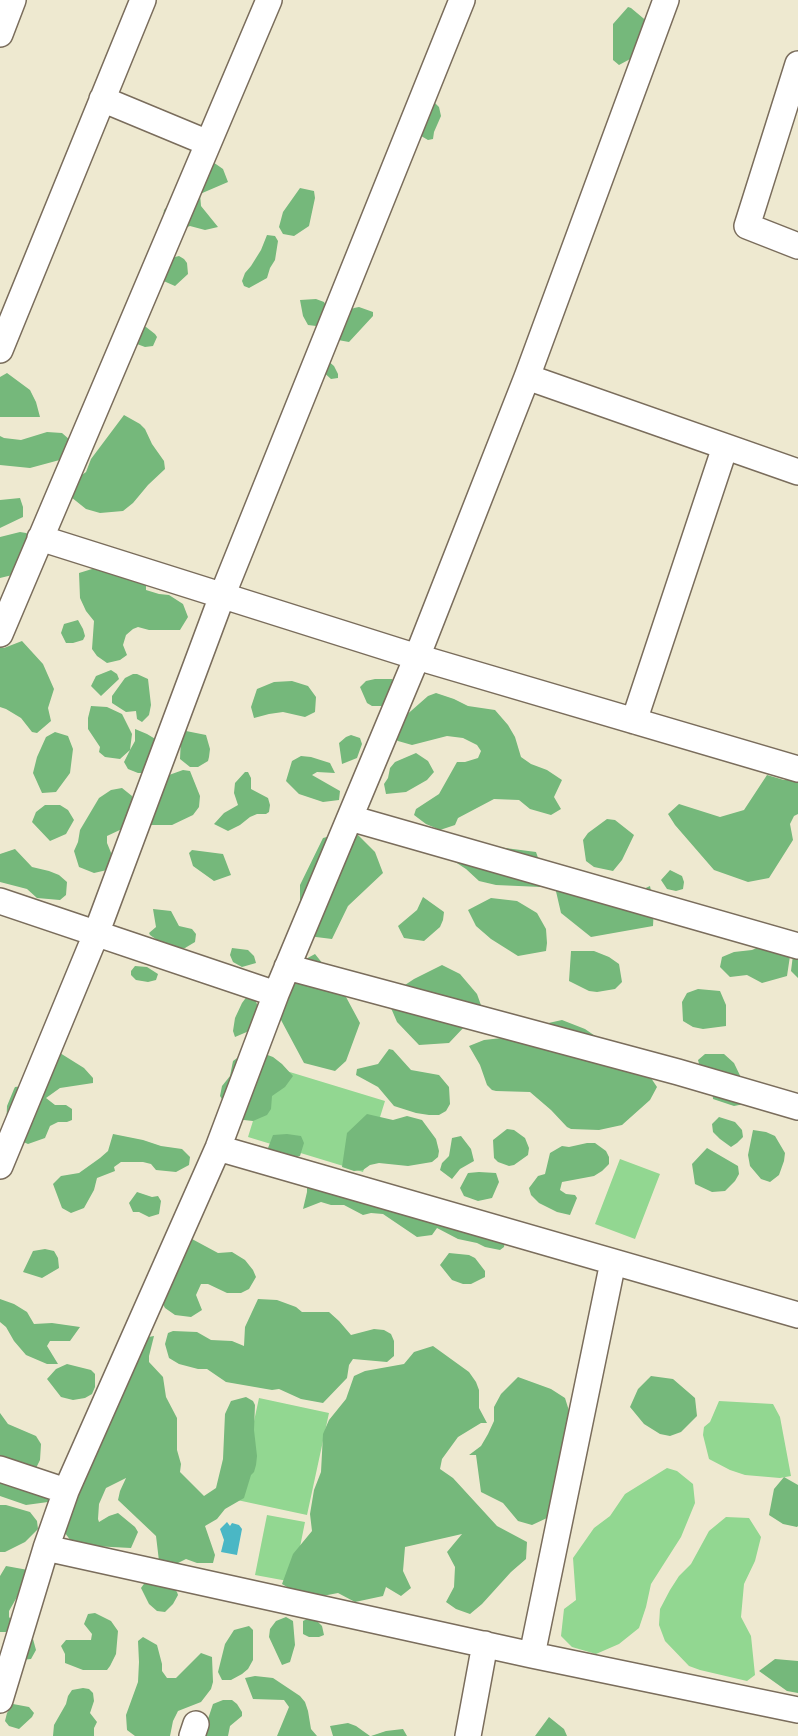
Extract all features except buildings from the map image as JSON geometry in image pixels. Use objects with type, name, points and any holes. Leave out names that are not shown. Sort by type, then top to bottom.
[{"type":"street","points":[[0,34],[13,0]]},
{"type":"street","points":[[0,350],[143,0]]},
{"type":"street","points":[[2,622],[40,538],[269,0]]},
{"type":"street","points":[[0,1166],[96,934],[222,596],[462,0]]},
{"type":"street","points":[[0,1700],[46,1548],[66,1491],[218,1148],[276,994],[418,657],[527,377],[666,0]]},
{"type":"street","points":[[798,64],[747,226],[798,246]]},
{"type":"street","points":[[102,99],[208,143]]},
{"type":"street","points":[[527,377],[798,472]]},
{"type":"street","points":[[634,721],[725,447]]},
{"type":"street","points":[[40,538],[418,657],[798,769]]},
{"type":"street","points":[[350,818],[798,946]]},
{"type":"street","points":[[0,902],[276,994]]},
{"type":"street","points":[[287,967],[678,1072],[798,1107]]},
{"type":"street","points":[[218,1148],[798,1315]]},
{"type":"street","points":[[532,1655],[613,1262]]},
{"type":"street","points":[[0,1469],[66,1491]]},
{"type":"street","points":[[46,1548],[532,1655],[798,1710]]},
{"type":"street","points":[[468,1736],[485,1644]]},
{"type":"green space","points":[[628,7],[649,23],[632,58],[619,65],[613,60],[613,24]]},
{"type":"green space","points":[[433,101],[439,107],[441,116],[433,139],[428,140],[416,133]]},
{"type":"green space","points":[[210,160],[223,169],[228,182],[200,194],[201,206],[218,227],[205,230],[190,226],[167,235],[163,217],[164,210]]},
{"type":"green space","points":[[300,188],[314,191],[315,198],[309,226],[294,236],[283,234],[279,227],[283,212]]},
{"type":"green space","points":[[267,235],[275,236],[278,241],[275,260],[267,278],[249,288],[244,286],[242,281],[245,273],[261,250]]},
{"type":"green space","points":[[179,256],[187,263],[188,274],[175,286],[159,279],[163,260]]},
{"type":"green space","points":[[316,299],[324,302],[329,311],[324,327],[308,325],[303,316],[300,300]]},
{"type":"green space","points":[[359,307],[373,312],[373,316],[349,342],[338,340],[339,316]]},
{"type":"green space","points":[[136,327],[146,327],[155,334],[157,337],[153,346],[145,347],[137,344]]},
{"type":"green space","points":[[327,360],[334,366],[338,378],[331,379],[320,369]]},
{"type":"green space","points":[[7,373],[30,390],[40,417],[0,417],[0,377]]},
{"type":"green space","points":[[124,415],[145,429],[152,444],[164,461],[165,469],[123,511],[100,513],[86,509],[71,497],[68,485],[86,472],[91,459]]},
{"type":"green space","points":[[47,432],[62,433],[70,440],[67,458],[30,468],[0,465],[0,436],[21,440]]},
{"type":"green space","points":[[20,498],[23,507],[23,517],[0,528],[0,500]]},
{"type":"green space","points":[[20,532],[26,533],[39,542],[33,570],[0,578],[0,537]]},
{"type":"green space","points":[[118,561],[146,573],[146,590],[169,595],[183,604],[188,617],[180,630],[149,630],[138,627],[133,629],[126,635],[123,645],[127,655],[120,660],[107,663],[97,656],[92,649],[94,621],[86,611],[80,598],[79,573]]},
{"type":"green space","points":[[78,620],[85,636],[83,640],[66,643],[61,633],[64,624]]},
{"type":"green space","points":[[22,641],[43,664],[54,689],[48,708],[51,721],[37,733],[32,732],[21,718],[0,707],[0,647],[4,648]]},
{"type":"green space","points":[[111,670],[117,674],[119,679],[101,696],[91,686],[96,676]]},
{"type":"green space","points":[[133,674],[148,679],[151,705],[149,715],[142,722],[137,719],[136,711],[126,712],[112,703],[112,696],[125,678]]},
{"type":"green space","points":[[392,679],[397,685],[384,706],[372,706],[367,703],[360,687],[366,681]]},
{"type":"green space","points":[[292,681],[308,686],[316,697],[315,712],[305,717],[283,712],[254,718],[251,707],[257,689],[274,682]]},
{"type":"green space","points":[[436,693],[468,706],[495,710],[508,725],[515,737],[521,757],[562,780],[554,797],[561,809],[551,815],[530,809],[519,800],[494,799],[458,818],[455,825],[440,830],[426,824],[414,815],[416,809],[439,794],[457,762],[478,758],[481,751],[477,745],[463,738],[447,736],[412,745],[398,741],[392,736],[403,718],[428,696]]},
{"type":"green space","points":[[91,706],[107,707],[122,714],[132,734],[130,750],[120,759],[105,757],[99,752],[100,747],[88,729]]},
{"type":"green space","points":[[135,729],[162,743],[150,773],[138,773],[128,769],[124,762],[135,741]]},
{"type":"green space","points":[[186,731],[206,735],[210,749],[208,761],[198,767],[190,767],[180,759],[181,738]]},
{"type":"green space","points":[[55,732],[68,736],[73,749],[70,773],[56,792],[42,793],[33,773],[37,757],[46,737]]},
{"type":"green space","points":[[351,735],[360,738],[362,744],[357,758],[342,764],[339,743]]},
{"type":"green space","points":[[416,753],[428,761],[434,772],[427,780],[406,792],[386,794],[384,784],[388,778],[390,768],[395,762]]},
{"type":"green space","points":[[301,756],[330,763],[335,773],[317,772],[312,775],[340,791],[339,800],[323,802],[299,794],[286,781],[292,761]]},
{"type":"green space","points":[[183,770],[190,771],[200,796],[199,807],[193,815],[172,825],[147,825],[143,799],[169,775]]},
{"type":"green space","points":[[245,772],[248,772],[251,778],[251,789],[268,798],[269,812],[250,817],[228,831],[214,824],[224,813],[238,805],[234,793],[235,783]]},
{"type":"green space","points":[[767,775],[784,780],[798,780],[798,814],[794,816],[790,824],[793,840],[769,878],[748,882],[714,870],[675,825],[668,814],[679,804],[720,817],[744,810]]},
{"type":"green space","points":[[122,788],[132,796],[135,813],[124,828],[107,836],[107,843],[114,860],[107,870],[94,873],[79,867],[74,851],[80,830],[99,798],[111,790]]},
{"type":"green space","points":[[45,805],[60,805],[68,810],[74,820],[66,834],[50,841],[32,822],[36,812]]},
{"type":"green space","points":[[607,819],[615,820],[634,835],[622,860],[613,871],[594,867],[586,861],[583,840],[588,833]]},
{"type":"green space","points":[[353,830],[375,852],[383,873],[348,906],[332,939],[308,936],[300,914],[300,885],[323,838]]},
{"type":"green space","points":[[490,846],[536,852],[543,872],[541,887],[496,885],[479,881],[466,869],[443,854]]},
{"type":"green space","points":[[15,849],[32,867],[59,875],[67,882],[66,895],[60,900],[37,898],[27,889],[0,882],[0,854]]},
{"type":"green space","points":[[192,850],[223,854],[231,875],[214,881],[193,866],[189,853]]},
{"type":"green space","points":[[670,870],[682,876],[684,882],[683,889],[676,891],[667,889],[661,880]]},
{"type":"green space","points":[[650,886],[654,906],[653,926],[591,937],[561,913],[555,887],[620,900]]},
{"type":"green space","points":[[423,897],[444,912],[440,927],[424,941],[404,938],[398,926],[417,910]]},
{"type":"green space","points":[[491,898],[517,901],[537,913],[546,929],[546,951],[518,956],[491,939],[476,926],[468,910]]},
{"type":"green space","points":[[153,909],[171,911],[179,926],[192,929],[196,934],[195,942],[185,948],[175,950],[167,947],[150,935],[149,933],[156,927]]},
{"type":"green space","points":[[770,942],[790,956],[787,976],[762,983],[747,975],[730,977],[720,967],[722,957],[734,952],[752,950]]},
{"type":"green space","points":[[232,948],[248,950],[254,956],[256,963],[242,967],[233,962],[230,955]]},
{"type":"green space","points":[[798,950],[798,978],[791,971],[793,955]]},
{"type":"green space","points":[[571,951],[594,951],[609,957],[619,964],[622,982],[615,989],[597,992],[589,991],[569,981]]},
{"type":"green space","points":[[315,954],[339,984],[360,1023],[346,1061],[335,1071],[304,1063],[281,1020],[278,974]]},
{"type":"green space","points":[[442,965],[460,974],[477,994],[482,1008],[449,1043],[419,1045],[397,1022],[391,1008],[390,995],[414,979]]},
{"type":"green space","points":[[135,966],[147,967],[158,974],[156,980],[148,982],[136,980],[131,975],[131,971]]},
{"type":"green space","points":[[698,989],[720,991],[726,1005],[726,1026],[703,1029],[693,1027],[683,1021],[682,1002],[687,993]]},
{"type":"green space","points":[[248,995],[254,998],[258,1006],[256,1015],[249,1031],[235,1037],[233,1031],[235,1018]]},
{"type":"green space","points":[[562,1020],[585,1029],[604,1042],[649,1075],[657,1087],[650,1100],[622,1125],[599,1130],[571,1129],[530,1092],[496,1091],[487,1085],[480,1065],[469,1046],[484,1040],[529,1035],[544,1024]]},
{"type":"green space","points":[[389,1049],[393,1050],[411,1070],[439,1075],[449,1087],[450,1104],[446,1111],[439,1115],[429,1115],[394,1106],[378,1087],[356,1075],[357,1069],[378,1064]]},
{"type":"green space","points":[[257,1051],[273,1057],[293,1076],[285,1087],[272,1096],[271,1109],[267,1115],[253,1121],[235,1119],[220,1096],[222,1086],[230,1076],[233,1061],[240,1056]]},
{"type":"green space","points":[[60,1053],[84,1068],[93,1078],[93,1083],[60,1088],[46,1098],[55,1105],[66,1105],[72,1109],[72,1120],[58,1122],[50,1126],[45,1138],[28,1144],[6,1131],[7,1106],[15,1087],[31,1085],[55,1055]]},
{"type":"green space","points":[[705,1054],[724,1054],[734,1063],[745,1086],[744,1104],[734,1106],[713,1099],[712,1086],[702,1075],[698,1060]]},
{"type":"green space","points":[[270,1066],[385,1101],[363,1172],[248,1137]]},
{"type":"green space","points":[[367,1114],[393,1120],[407,1116],[422,1120],[436,1139],[439,1151],[438,1157],[432,1162],[408,1166],[379,1163],[370,1165],[363,1170],[354,1171],[342,1167],[347,1133]]},
{"type":"green space","points":[[719,1117],[735,1122],[742,1130],[743,1137],[731,1147],[713,1132],[712,1124]]},
{"type":"green space","points":[[507,1129],[514,1130],[525,1138],[529,1148],[528,1155],[514,1165],[509,1166],[498,1162],[494,1158],[493,1140]]},
{"type":"green space","points":[[753,1130],[775,1136],[785,1153],[779,1175],[770,1182],[761,1179],[750,1166],[748,1155]]},
{"type":"green space","points":[[113,1134],[161,1146],[182,1149],[190,1157],[189,1165],[176,1172],[156,1170],[151,1164],[143,1162],[121,1162],[114,1167],[115,1171],[97,1178],[94,1190],[84,1208],[71,1213],[62,1208],[53,1184],[61,1176],[79,1173],[100,1158],[108,1151]]},
{"type":"green space","points":[[273,1135],[301,1136],[304,1143],[300,1156],[268,1159],[268,1148]]},
{"type":"green space","points":[[461,1136],[471,1149],[474,1161],[460,1169],[452,1179],[440,1170],[442,1163],[449,1156],[452,1138]]},
{"type":"green space","points":[[595,1143],[606,1151],[609,1157],[609,1164],[594,1176],[562,1182],[560,1190],[566,1194],[575,1195],[577,1198],[570,1215],[557,1212],[539,1203],[531,1195],[529,1188],[538,1176],[545,1174],[550,1153],[562,1146],[569,1147]]},
{"type":"green space","points":[[707,1148],[738,1166],[739,1174],[725,1191],[712,1192],[695,1184],[692,1164]]},
{"type":"green space","points":[[620,1159],[660,1174],[635,1239],[595,1224]]},
{"type":"green space","points":[[468,1173],[496,1173],[499,1182],[492,1198],[478,1201],[464,1196],[460,1188]]},
{"type":"green space","points":[[307,1174],[507,1230],[504,1247],[500,1250],[485,1247],[477,1243],[458,1239],[437,1228],[432,1235],[417,1237],[383,1214],[371,1213],[363,1215],[344,1205],[331,1205],[321,1202],[303,1209],[307,1192]]},
{"type":"green space","points":[[137,1192],[152,1197],[158,1196],[161,1201],[159,1214],[149,1217],[139,1212],[133,1212],[129,1203]]},
{"type":"green space","points":[[192,1239],[218,1253],[232,1252],[245,1260],[256,1277],[249,1289],[241,1293],[227,1293],[208,1284],[201,1284],[196,1295],[202,1310],[191,1317],[175,1315],[165,1308],[159,1297],[187,1241]]},
{"type":"green space","points":[[45,1249],[54,1251],[58,1258],[59,1268],[42,1278],[23,1272],[33,1251]]},
{"type":"green space","points":[[449,1253],[469,1255],[475,1258],[485,1271],[485,1277],[471,1284],[463,1284],[452,1280],[440,1265]]},
{"type":"green space","points":[[0,1299],[14,1304],[27,1312],[34,1324],[52,1323],[80,1327],[70,1341],[50,1341],[47,1346],[58,1364],[47,1364],[26,1355],[14,1341],[6,1327],[0,1322]]},
{"type":"green space","points":[[258,1299],[277,1300],[296,1307],[302,1312],[329,1312],[351,1335],[374,1329],[384,1330],[391,1334],[394,1341],[394,1356],[387,1362],[353,1359],[349,1365],[347,1378],[323,1403],[301,1399],[279,1389],[272,1390],[226,1382],[207,1369],[198,1369],[179,1364],[169,1358],[165,1344],[168,1333],[173,1331],[197,1332],[211,1340],[232,1341],[244,1346],[245,1327]]},
{"type":"green space","points":[[154,1336],[149,1362],[163,1377],[166,1397],[177,1418],[177,1450],[181,1464],[180,1472],[204,1496],[216,1488],[223,1459],[225,1414],[231,1401],[246,1397],[253,1401],[255,1405],[256,1465],[244,1498],[225,1509],[217,1519],[205,1526],[215,1555],[213,1563],[197,1563],[186,1559],[176,1564],[159,1561],[156,1536],[118,1500],[126,1478],[106,1488],[99,1504],[98,1519],[99,1522],[118,1513],[135,1527],[138,1532],[131,1548],[74,1545],[59,1525],[137,1339]]},
{"type":"green space","points":[[433,1346],[469,1372],[479,1390],[479,1408],[487,1423],[481,1423],[458,1437],[442,1459],[440,1469],[453,1478],[497,1526],[527,1542],[526,1559],[470,1614],[456,1609],[446,1602],[454,1587],[455,1567],[447,1552],[462,1534],[405,1547],[403,1571],[411,1588],[401,1596],[386,1587],[383,1596],[355,1602],[338,1593],[307,1599],[282,1584],[293,1554],[312,1531],[310,1514],[314,1490],[321,1472],[323,1434],[329,1420],[346,1399],[354,1376],[365,1371],[404,1364],[414,1352]]},
{"type":"green space","points":[[67,1364],[91,1370],[95,1374],[95,1387],[92,1394],[85,1398],[73,1400],[61,1397],[47,1379],[56,1369]]},
{"type":"green space","points":[[651,1376],[673,1379],[695,1398],[697,1416],[681,1432],[670,1436],[660,1434],[644,1424],[630,1407],[638,1389]]},
{"type":"green space","points":[[518,1377],[551,1389],[565,1398],[576,1433],[566,1482],[547,1518],[532,1525],[518,1521],[503,1503],[481,1492],[476,1455],[469,1455],[481,1446],[494,1421],[494,1407],[501,1394]]},
{"type":"green space","points":[[259,1398],[329,1413],[307,1515],[237,1500]]},
{"type":"green space","points":[[719,1401],[773,1404],[780,1417],[791,1476],[780,1478],[745,1475],[730,1470],[709,1459],[703,1435],[704,1427],[710,1422]]},
{"type":"green space","points":[[0,1413],[8,1424],[36,1436],[41,1444],[40,1460],[34,1472],[52,1489],[48,1502],[26,1505],[0,1496]]},
{"type":"green space","points":[[667,1468],[677,1471],[693,1484],[695,1503],[681,1537],[651,1584],[639,1628],[619,1644],[596,1654],[572,1647],[561,1636],[564,1609],[576,1600],[573,1558],[594,1528],[610,1516],[625,1494]]},
{"type":"green space","points":[[784,1477],[798,1485],[797,1527],[783,1524],[769,1515],[774,1489]]},
{"type":"green space","points":[[0,1505],[30,1512],[37,1521],[38,1529],[25,1542],[5,1552],[0,1552]]},
{"type":"green space","points":[[267,1515],[305,1522],[293,1582],[255,1575]]},
{"type":"green space","points":[[726,1517],[749,1518],[761,1537],[755,1561],[744,1584],[741,1617],[751,1636],[755,1675],[747,1681],[689,1666],[665,1641],[659,1625],[660,1609],[670,1590],[679,1576],[691,1564],[709,1531]]},
{"type":"green space","points":[[6,1566],[28,1570],[26,1591],[17,1597],[9,1611],[9,1617],[14,1626],[6,1632],[0,1632],[0,1576]]},
{"type":"green space","points":[[146,1581],[170,1584],[177,1592],[178,1595],[173,1604],[165,1612],[157,1611],[149,1604],[141,1588]]},
{"type":"green space","points":[[95,1613],[111,1621],[118,1631],[116,1654],[110,1666],[107,1670],[83,1670],[65,1663],[65,1654],[61,1646],[66,1640],[91,1640],[92,1634],[84,1624],[88,1614]]},
{"type":"green space","points":[[286,1617],[293,1621],[295,1645],[290,1662],[282,1665],[269,1637],[270,1629],[276,1621]]},
{"type":"green space","points":[[311,1617],[322,1626],[324,1635],[309,1637],[303,1634],[303,1621]]},
{"type":"green space","points":[[249,1626],[253,1630],[253,1660],[248,1669],[242,1674],[231,1680],[222,1680],[218,1672],[225,1644],[234,1630]]},
{"type":"green space","points":[[143,1637],[157,1645],[162,1671],[167,1678],[176,1678],[201,1653],[212,1657],[213,1682],[211,1689],[201,1702],[178,1711],[173,1721],[170,1736],[135,1736],[127,1730],[126,1715],[138,1682],[138,1641]]},
{"type":"green space","points":[[25,1638],[33,1639],[36,1650],[31,1659],[21,1660]]},
{"type":"green space","points":[[775,1659],[798,1661],[798,1693],[787,1691],[759,1671]]},
{"type":"green space","points":[[255,1676],[273,1678],[300,1696],[305,1702],[308,1711],[311,1729],[317,1736],[277,1736],[289,1707],[284,1700],[253,1699],[245,1678]]},
{"type":"green space","points":[[89,1689],[93,1693],[94,1701],[90,1713],[97,1722],[94,1728],[94,1736],[53,1736],[54,1725],[66,1704],[68,1696],[72,1690]]},
{"type":"green space","points":[[223,1700],[232,1700],[237,1704],[242,1712],[242,1716],[230,1726],[228,1736],[199,1736],[213,1704]]},
{"type":"green space","points":[[13,1704],[29,1707],[34,1713],[19,1729],[9,1726],[5,1721],[7,1713]]},
{"type":"green space","points":[[549,1717],[564,1729],[567,1736],[535,1736]]},
{"type":"green space","points":[[348,1723],[370,1736],[333,1736],[330,1726]]},
{"type":"green space","points":[[403,1729],[407,1736],[371,1736],[386,1731]]},
{"type":"water","points":[[227,1522],[230,1526],[232,1523],[239,1525],[242,1529],[237,1555],[221,1552],[224,1540],[220,1529]]}]
